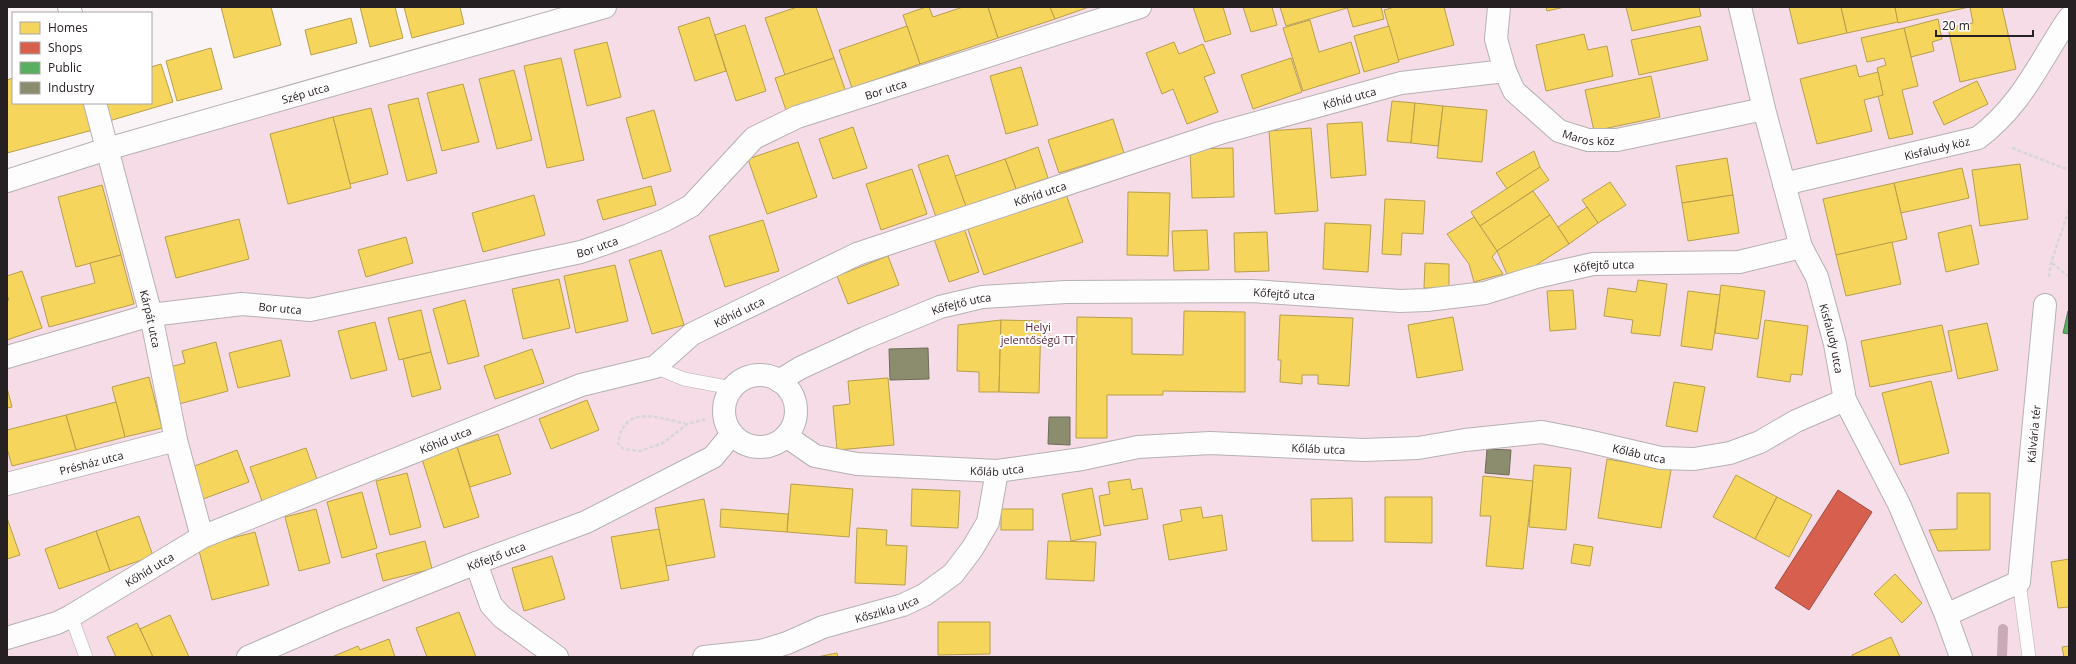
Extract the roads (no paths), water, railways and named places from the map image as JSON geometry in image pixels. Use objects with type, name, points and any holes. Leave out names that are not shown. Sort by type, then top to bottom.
[{"type":"street","name":"Szép utca","points":[[7,181],[108,150],[605,7]]},
{"type":"street","name":"Bor utca","points":[[7,357],[151,315],[242,304],[310,310],[581,252],[629,235],[665,220],[691,206],[754,138],[797,117],[1140,7]]},
{"type":"street","name":"Kisfaludy utca","points":[[1740,7],[1764,109],[1801,247],[1817,278],[1835,344],[1845,400],[1899,504],[1946,616],[1961,657]]},
{"type":"street","name":"Maros köz","points":[[1497,8],[1496,39],[1505,71],[1514,91],[1559,131],[1588,140],[1617,140],[1764,109]]},
{"type":"street","name":"Kisfaludy köz","points":[[1784,184],[1978,138],[1995,125],[2010,110],[2026,88],[2065,23]]},
{"type":"street","name":"Kőhíd utca","points":[[7,638],[57,623],[202,536],[581,385],[655,367],[692,334],[857,254],[1220,133],[1401,83],[1505,71]]},
{"type":"street","name":"Kárpát utca","points":[[95,104],[151,315],[176,440],[202,536]]},
{"type":"street","name":"Kőfejtő utca","points":[[779,381],[800,368],[865,338],[940,307],[982,296],[1066,292],[1252,291],[1400,301],[1427,300],[1485,292],[1536,277],[1593,264],[1739,262],[1801,247]]},
{"type":"street","name":"Kálvária tér","points":[[2019,582],[2045,305]]},
{"type":"street","points":[[759,375],[779,381],[793,396],[795,407],[792,427],[786,436],[778,442],[759,448],[740,441],[732,434],[726,425],[724,414],[725,400],[732,388],[749,377],[759,375]]},
{"type":"street","name":"Kőláb utca","points":[[786,436],[815,456],[857,464],[997,471],[1082,459],[1138,447],[1210,443],[1364,450],[1418,448],[1465,440],[1542,432],[1661,458],[1694,459],[1730,453],[1760,442],[1796,421],[1845,400]]},
{"type":"street","name":"Kőfejtő utca","points":[[248,657],[338,618],[592,519],[713,457],[732,434]]},
{"type":"street","name":"Présház utca","points":[[7,484],[176,440]]},
{"type":"street","name":"Kőszikla utca","points":[[704,657],[761,651],[787,644],[823,627],[903,605],[924,595],[953,574],[972,549],[988,522],[997,471]]},
{"type":"street","points":[[476,563],[491,605],[502,617],[557,657]]},
{"type":"street","points":[[1946,616],[2019,582]]},
{"type":"lane","points":[[655,367],[684,379],[732,388]]},
{"type":"lane","points":[[2019,582],[2029,657]]},
{"type":"lane","points":[[70,616],[86,657]]},
{"type":"waterway","points":[[2002,657],[2003,629]]},
{"type":"park label","name":"Helyi jelentőségű TT","points":[[1038,332]]}]
